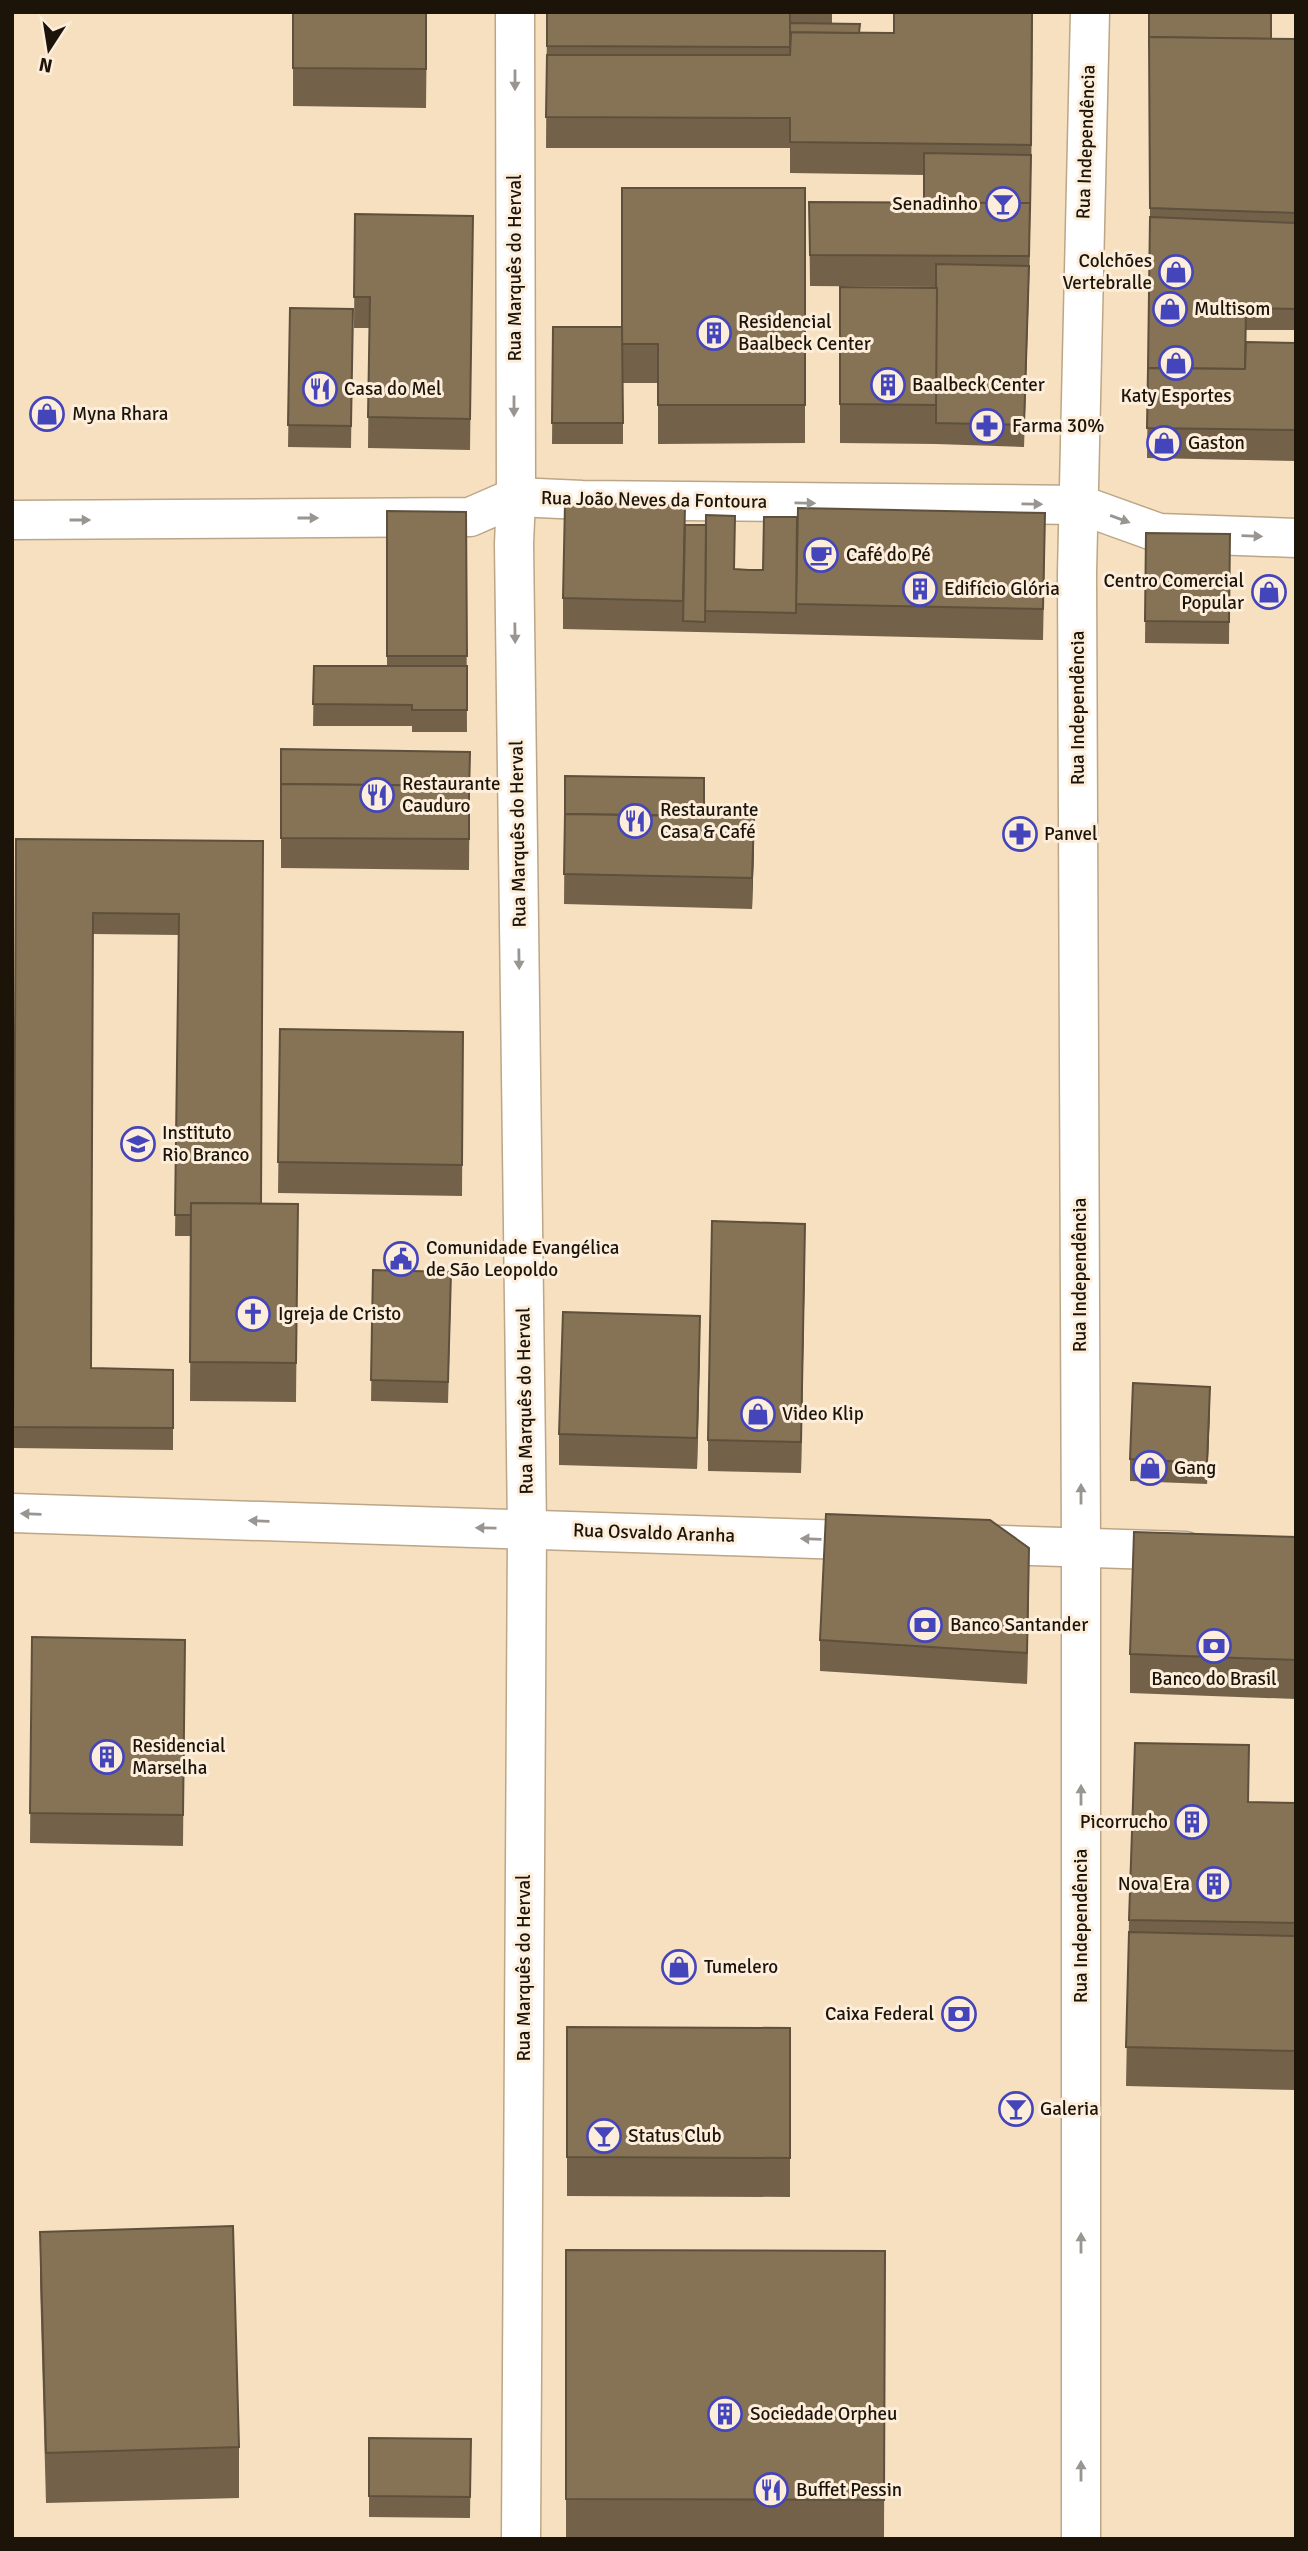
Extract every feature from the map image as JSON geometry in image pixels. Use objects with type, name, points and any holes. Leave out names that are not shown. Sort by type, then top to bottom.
[{"type":"street","name":"Rua Marquês do Herval","points":[[515,12],[514,544],[527,1530],[520,2539]]},
{"type":"street","name":"Rua Independência","points":[[1081,2539],[1077,601],[1090,12]]},
{"type":"street","name":"Rua João Neves da Fontoura","points":[[12,520],[471,517],[516,497],[1080,505],[1159,533],[1296,538]]},
{"type":"street","name":"Rua Osvaldo Aranha","points":[[12,1513],[1214,1553]]},
{"type":"building","points":[[293,12],[426,12],[426,69],[293,68]]},
{"type":"building","points":[[547,12],[790,12],[790,47],[547,46]]},
{"type":"building","points":[[894,12],[1032,12],[1031,145],[790,142],[790,118],[546,117],[547,55],[790,55],[791,32],[894,33]]},
{"type":"building","points":[[1149,12],[1271,12],[1271,39],[1149,37]]},
{"type":"building","points":[[790,23],[860,24],[859,33],[791,32],[790,42]]},
{"type":"building","points":[[1149,37],[1296,39],[1296,213],[1150,208]]},
{"type":"building","points":[[924,153],[1031,155],[1030,212],[1030,203],[924,203]]},
{"type":"building","name":"Residencial Baalbeck Center","points":[[622,188],[805,188],[805,405],[658,405],[658,344],[622,344]]},
{"type":"building","points":[[809,202],[1030,203],[1029,256],[810,255]]},
{"type":"building","points":[[355,214],[473,216],[470,419],[368,417],[370,297],[354,297]]},
{"type":"building","points":[[1150,217],[1296,223],[1296,309],[1246,308],[1245,369],[1148,368]]},
{"type":"building","points":[[936,264],[1029,266],[1024,425],[936,423]]},
{"type":"building","name":"Baalbeck Center","points":[[840,287],[937,288],[936,405],[840,404]]},
{"type":"building","name":"Casa do Mel","points":[[290,308],[353,309],[351,426],[288,425]]},
{"type":"building","points":[[553,327],[622,327],[623,423],[552,423]]},
{"type":"building","points":[[1246,342],[1296,343],[1296,430],[1147,428],[1148,368],[1245,369]]},
{"type":"building","points":[[565,503],[685,505],[683,601],[563,598]]},
{"type":"building","name":"Edifício Glória","points":[[798,508],[1045,513],[1043,609],[796,604]]},
{"type":"building","points":[[387,511],[466,512],[467,656],[387,656]]},
{"type":"building","points":[[706,515],[735,516],[734,569],[749,570],[763,570],[764,517],[797,517],[796,613],[705,611]]},
{"type":"building","points":[[685,525],[706,525],[705,622],[683,621]]},
{"type":"building","points":[[1146,533],[1230,534],[1229,622],[1145,621]]},
{"type":"building","points":[[314,666],[467,666],[467,710],[412,710],[412,705],[313,704]]},
{"type":"building","points":[[281,749],[470,752],[469,794],[469,786],[281,784]]},
{"type":"building","points":[[565,776],[704,778],[704,816],[565,814]]},
{"type":"building","points":[[281,784],[469,786],[469,839],[281,838]]},
{"type":"building","points":[[565,814],[754,817],[752,878],[564,874]]},
{"type":"building","name":"Instituto Rio Branco","points":[[16,839],[263,841],[261,1204],[191,1203],[191,1215],[175,1215],[179,914],[93,913],[91,1368],[173,1370],[173,1428],[13,1427]]},
{"type":"building","points":[[280,1029],[463,1032],[462,1165],[278,1162]]},
{"type":"building","points":[[191,1203],[298,1204],[296,1363],[190,1362]]},
{"type":"building","points":[[712,1221],[805,1224],[801,1442],[708,1440]]},
{"type":"building","points":[[373,1270],[451,1272],[448,1382],[371,1380]]},
{"type":"building","points":[[563,1312],[700,1316],[697,1438],[559,1434]]},
{"type":"building","points":[[1133,1383],[1210,1387],[1207,1463],[1130,1459]]},
{"type":"building","name":"Banco Santander","points":[[826,1514],[990,1520],[1029,1548],[1027,1653],[820,1640]]},
{"type":"building","name":"Banco do Brasil","points":[[1134,1532],[1296,1537],[1296,1660],[1130,1654]]},
{"type":"building","name":"Residencial Marselha","points":[[32,1637],[185,1640],[183,1815],[30,1813]]},
{"type":"building","points":[[1135,1743],[1249,1745],[1248,1802],[1296,1803],[1296,1923],[1129,1920]]},
{"type":"building","points":[[1129,1932],[1296,1936],[1296,2051],[1126,2047]]},
{"type":"building","points":[[567,2027],[790,2028],[790,2158],[567,2157]]},
{"type":"building","points":[[233,2226],[239,2447],[46,2453],[40,2232]]},
{"type":"building","name":"Sociedade Orpheu","points":[[566,2250],[885,2251],[884,2500],[566,2499]]},
{"type":"building","points":[[369,2438],[471,2439],[470,2497],[369,2496]]},
{"type":"place","name":"Senadinho","points":[[1003,204]]},
{"type":"place","name":"Colchões Vertebralle","points":[[1176,272]]},
{"type":"place","name":"Multisom","points":[[1170,309]]},
{"type":"place","name":"Residencial Baalbeck Center","points":[[714,333]]},
{"type":"place","name":"Katy Esportes","points":[[1176,363]]},
{"type":"place","name":"Baalbeck Center","points":[[888,385]]},
{"type":"place","name":"Casa do Mel","points":[[320,389]]},
{"type":"place","name":"Myna Rhara","points":[[47,414]]},
{"type":"place","name":"Farma 30%","points":[[987,426]]},
{"type":"place","name":"Gaston","points":[[1164,443]]},
{"type":"place","name":"Café do Pé","points":[[821,555]]},
{"type":"place","name":"Edifício Glória","points":[[920,589]]},
{"type":"place","name":"Centro Comercial Popular","points":[[1269,592]]},
{"type":"place","name":"Restaurante Cauduro","points":[[377,795]]},
{"type":"place","name":"Restaurante Casa & Café","points":[[635,821]]},
{"type":"place","name":"Panvel","points":[[1020,834]]},
{"type":"place","name":"Instituto Rio Branco","points":[[138,1144]]},
{"type":"place","name":"Comunidade Evangélica de São Leopoldo","points":[[401,1259]]},
{"type":"place","name":"Igreja de Cristo","points":[[253,1314]]},
{"type":"place","name":"Video Klip","points":[[758,1414]]},
{"type":"place","name":"Gang","points":[[1150,1468]]},
{"type":"place","name":"Banco Santander","points":[[925,1625]]},
{"type":"place","name":"Banco do Brasil","points":[[1214,1646]]},
{"type":"place","name":"Residencial Marselha","points":[[107,1757]]},
{"type":"place","name":"Picorrucho","points":[[1192,1822]]},
{"type":"place","name":"Nova Era","points":[[1214,1884]]},
{"type":"place","name":"Tumelero","points":[[679,1967]]},
{"type":"place","name":"Caixa Federal","points":[[959,2014]]},
{"type":"place","name":"Galeria","points":[[1016,2109]]},
{"type":"place","name":"Status Club","points":[[604,2136]]},
{"type":"place","name":"Sociedade Orpheu","points":[[725,2414]]},
{"type":"place","name":"Buffet Pessin","points":[[771,2490]]}]
